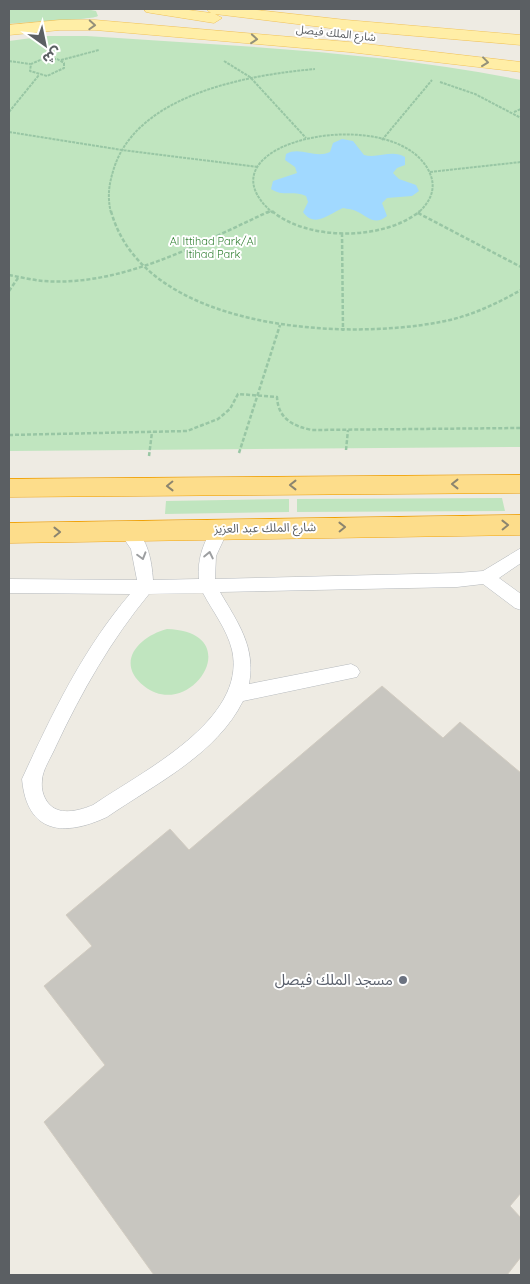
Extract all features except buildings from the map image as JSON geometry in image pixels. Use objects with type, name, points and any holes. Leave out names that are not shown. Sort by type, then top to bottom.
[{"type":"highway","points":[[9,488],[521,484]]},
{"type":"highway","name":"شارع الملك عبد العزيز","points":[[9,533],[221,528],[521,525]]},
{"type":"main road","name":"شارع الملك فيصل","points":[[151,9],[262,25],[521,53]]},
{"type":"main road","name":"شارع الملك فيصل","points":[[213,9],[363,27],[521,40]]},
{"type":"main road","points":[[309,9],[478,26],[521,33]]},
{"type":"main road","points":[[9,30],[60,25],[95,25],[349,47],[521,67]]},
{"type":"main road","points":[[349,47],[367,45],[442,50],[477,48]]},
{"type":"main road","points":[[500,51],[521,59]]},
{"type":"lane","points":[[126,530],[135,539],[142,554],[145,587],[126,608],[94,656],[32,779],[32,794],[39,808],[51,818],[67,822],[84,820],[100,811],[210,735],[231,709],[238,694],[243,665],[241,650],[237,637],[209,585],[208,554],[221,528]]},
{"type":"lane","points":[[9,586],[145,587],[457,580],[486,577],[508,565],[521,554]]},
{"type":"lane","points":[[486,577],[521,603]]},
{"type":"lane","points":[[238,694],[351,672]]},
{"type":"path","points":[[9,61],[31,64],[45,58],[61,61],[100,50]]},
{"type":"path","points":[[221,59],[250,77],[306,138]]},
{"type":"path","points":[[31,64],[30,70],[39,75],[51,75],[61,71],[64,66],[61,61]]},
{"type":"path","points":[[319,69],[250,77],[210,89],[174,105],[144,126],[122,150],[110,177],[109,206],[120,236],[143,265],[160,278],[201,301],[226,311],[280,325],[343,331],[386,330],[442,322],[471,313],[521,290]]},
{"type":"path","points":[[9,112],[39,75]]},
{"type":"path","points":[[382,140],[432,80],[475,94],[521,118]]},
{"type":"path","points":[[514,113],[521,109]]},
{"type":"path","points":[[9,132],[122,150],[258,167]]},
{"type":"path","points":[[336,134],[382,140],[412,153],[430,172],[433,189],[431,197],[418,213],[407,220],[378,230],[342,233],[310,229],[282,218],[264,204],[255,189],[254,182],[258,167],[276,149],[306,138],[336,134]]},
{"type":"path","points":[[430,172],[521,162]]},
{"type":"path","points":[[9,275],[18,278],[54,281],[91,279],[143,265],[271,211]]},
{"type":"path","points":[[418,213],[521,266]]},
{"type":"path","points":[[342,233],[343,331]]},
{"type":"path","points":[[9,291],[18,278]]},
{"type":"path","points":[[239,453],[280,325]]},
{"type":"path","points":[[9,434],[152,432],[200,428],[211,423],[229,410],[238,394],[277,397],[279,412],[284,419],[302,428],[348,430],[521,428]]},
{"type":"path","points":[[346,450],[348,430]]},
{"type":"path","points":[[149,456],[152,432]]},
{"type":"green space","points":[[9,9],[86,9],[96,11],[98,16],[84,19],[9,24]]},
{"type":"green space","name":"Al Ittihad Park/Al Itihad Park","points":[[47,36],[87,36],[359,56],[467,70],[521,80],[521,447],[9,451],[9,41]]},
{"type":"green space","points":[[502,498],[505,511],[297,512],[297,499]]},
{"type":"green space","points":[[289,499],[289,512],[165,514],[166,501]]},
{"type":"green space","points":[[167,629],[192,634],[205,644],[208,658],[204,672],[193,685],[179,693],[162,694],[144,686],[135,677],[131,668],[131,659],[134,651],[148,637]]},
{"type":"water","points":[[342,139],[353,141],[364,155],[395,154],[405,157],[405,165],[397,168],[393,173],[399,179],[416,185],[419,191],[412,196],[387,198],[382,203],[387,216],[383,219],[375,220],[354,210],[343,208],[318,220],[308,217],[303,212],[308,202],[306,196],[302,194],[279,193],[271,189],[273,181],[297,173],[295,167],[285,160],[286,154],[297,151],[324,154],[330,152],[333,143]]},
{"type":"place","name":"مسجد الملك فيصل","points":[[403,980]]}]
